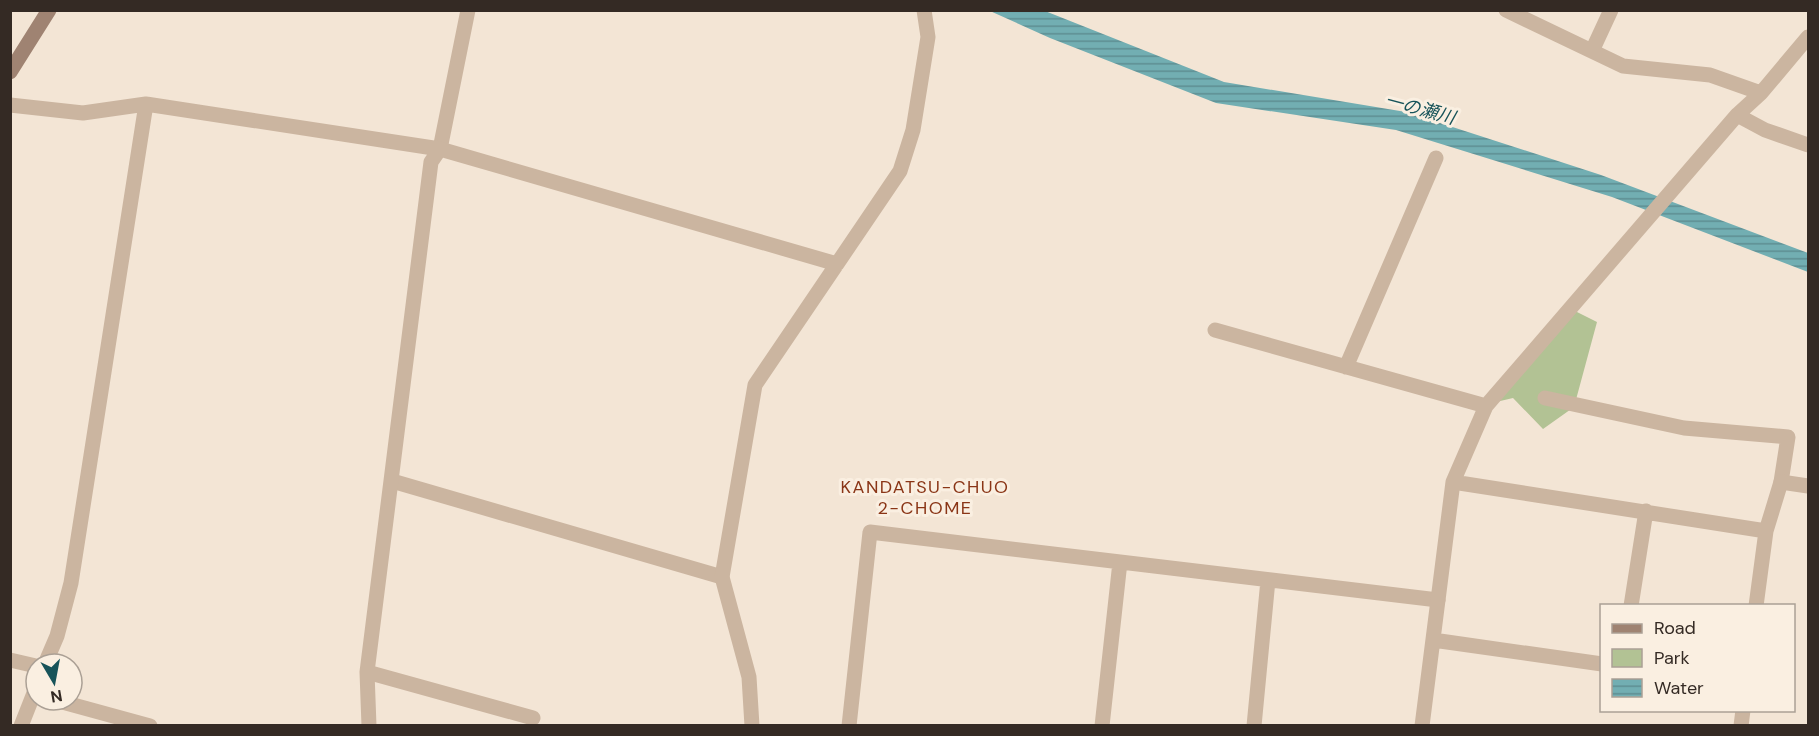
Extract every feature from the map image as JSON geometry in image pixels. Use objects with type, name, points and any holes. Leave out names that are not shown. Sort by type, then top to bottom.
[{"type":"main road","points":[[10,72],[49,10]]},
{"type":"street","points":[[369,726],[367,672],[431,162],[440,149],[468,10]]},
{"type":"street","points":[[752,726],[749,677],[722,577],[755,385],[900,171],[913,130],[928,37],[924,10]]},
{"type":"street","points":[[1506,10],[1623,66],[1710,75],[1761,93]]},
{"type":"street","points":[[1592,51],[1611,10]]},
{"type":"street","points":[[1422,726],[1453,482],[1486,406],[1737,115],[1761,93],[1809,37]]},
{"type":"street","points":[[50,652],[57,636],[71,583],[146,104]]},
{"type":"street","points":[[10,105],[83,113],[146,104],[440,149],[837,264]]},
{"type":"street","points":[[1737,115],[1765,130],[1809,145]]},
{"type":"street","points":[[1346,367],[1436,158]]},
{"type":"street","points":[[1215,330],[1486,406]]},
{"type":"street","points":[[1545,398],[1684,428],[1788,436],[1781,482],[1766,531],[1756,604]]},
{"type":"street","points":[[392,481],[722,577]]},
{"type":"street","points":[[1453,482],[1766,531]]},
{"type":"street","points":[[1781,482],[1809,486]]},
{"type":"street","points":[[1630,604],[1646,511]]},
{"type":"street","points":[[849,726],[870,532],[1438,600]]},
{"type":"street","points":[[1102,726],[1120,562]]},
{"type":"street","points":[[1254,726],[1268,580]]},
{"type":"street","points":[[1433,640],[1600,663]]},
{"type":"street","points":[[367,672],[533,718]]},
{"type":"street","points":[[84,708],[150,726]]},
{"type":"street","points":[[21,726],[27,712]]},
{"type":"green space","points":[[1575,311],[1597,322],[1574,407],[1543,429],[1513,398],[1496,402]]},
{"type":"water","name":"一の瀬川","points":[[990,11],[1045,11],[1224,82],[1406,112],[1601,175],[1808,253],[1808,272],[1612,197],[1396,130],[1216,103],[1050,38]]},
{"type":"district","name":"KANDATSU-CHUO 2-CHOME","points":[[925,497]]}]
